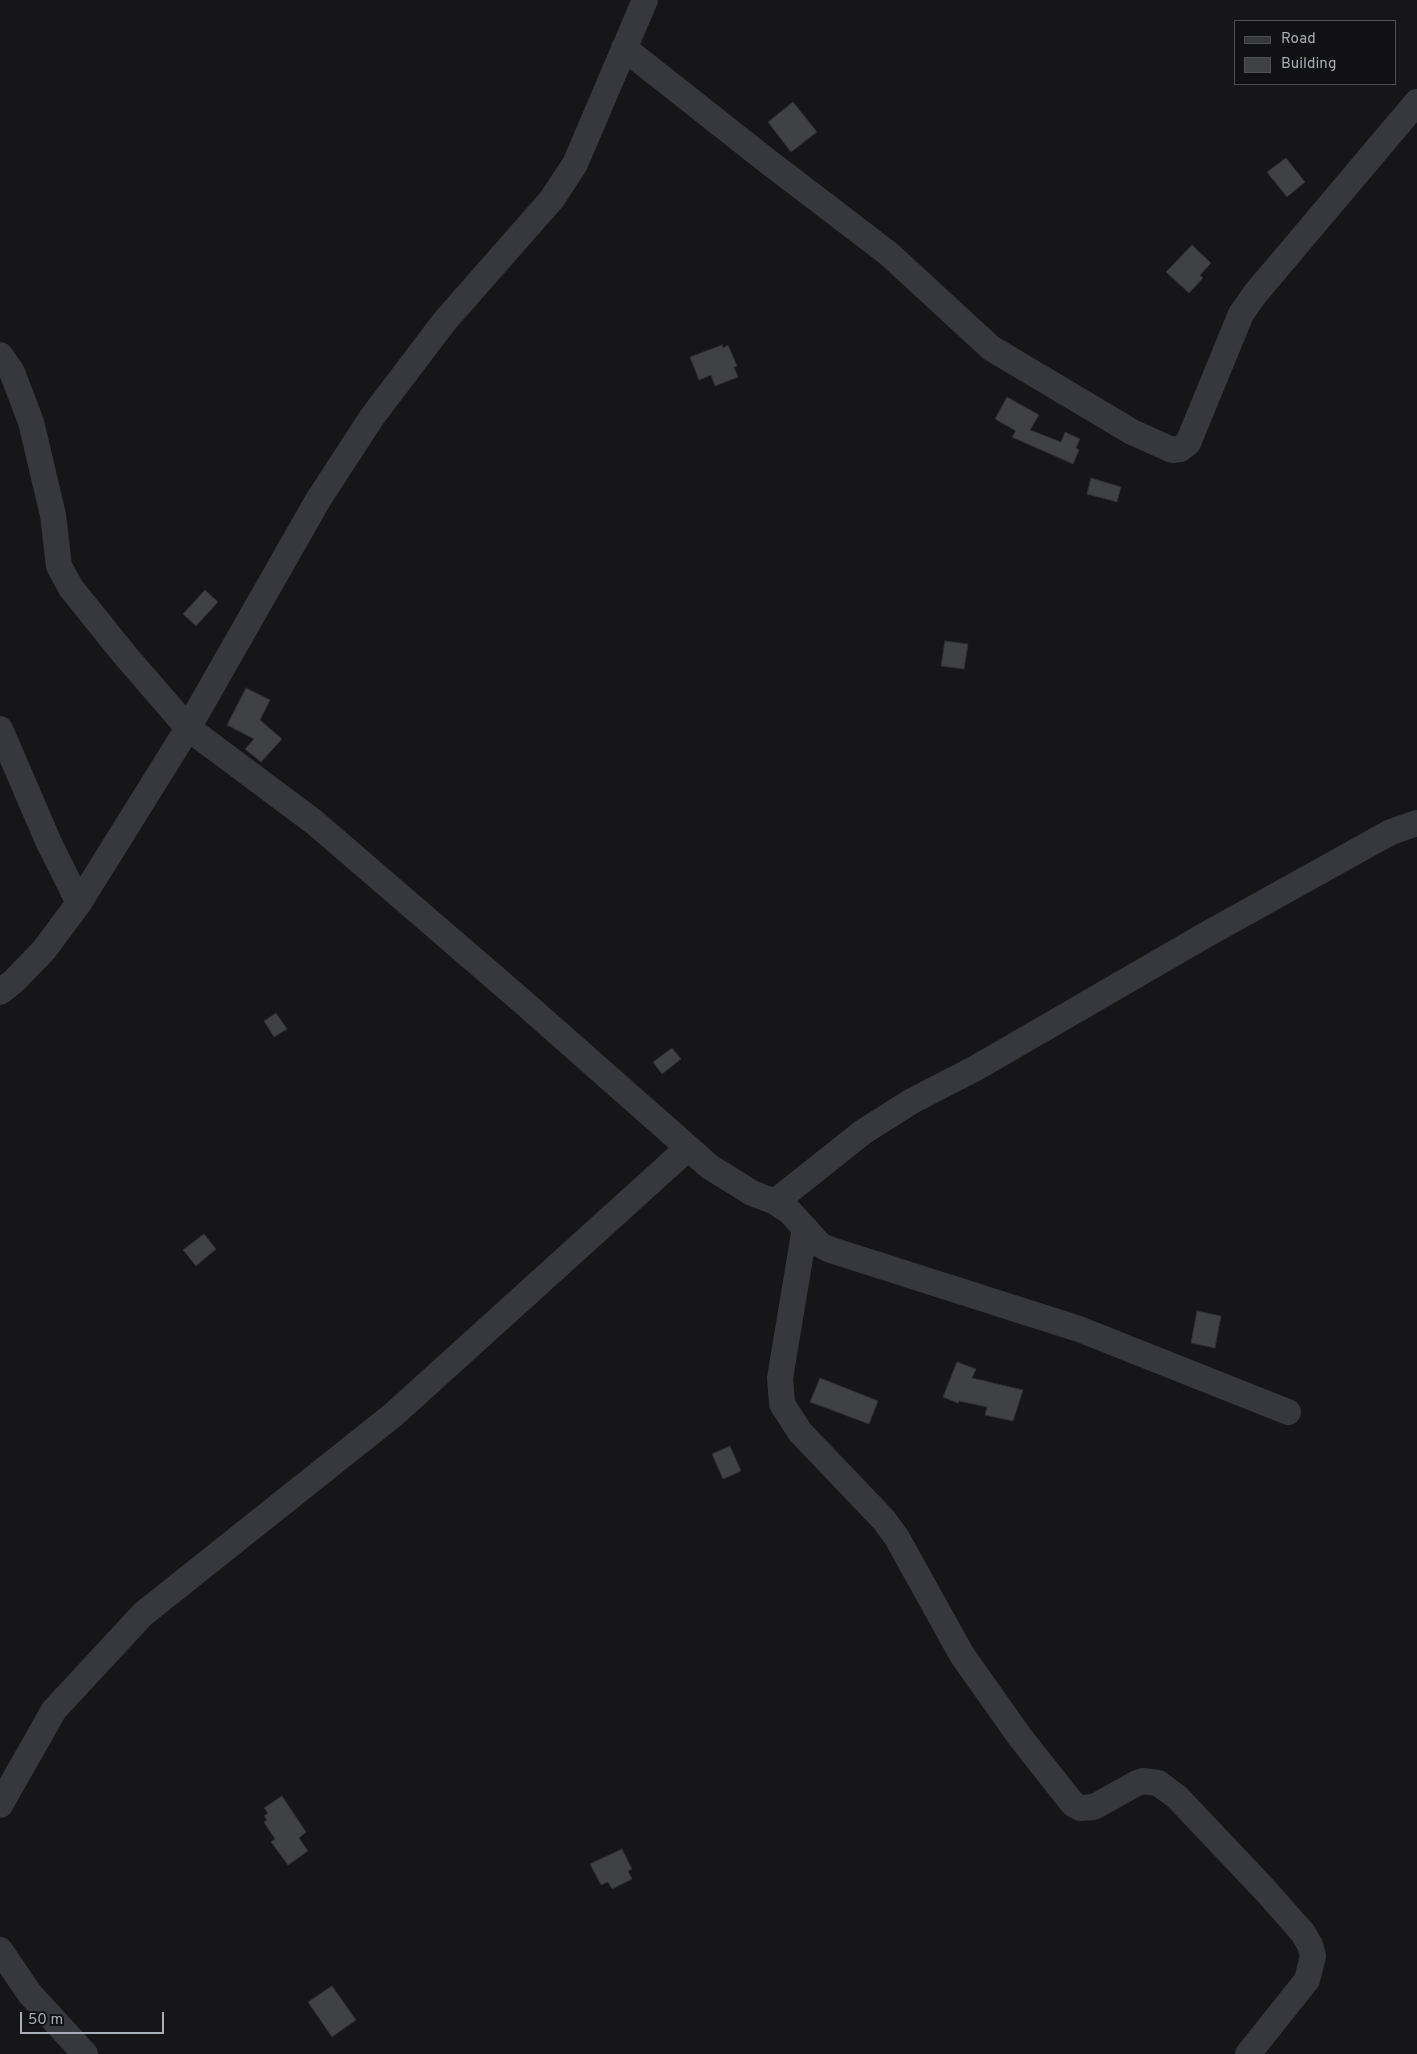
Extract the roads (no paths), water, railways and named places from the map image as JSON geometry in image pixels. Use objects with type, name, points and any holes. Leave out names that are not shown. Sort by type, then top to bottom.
[{"type":"street","points":[[0,992],[14,982],[44,950],[79,903],[188,728],[318,500],[372,418],[444,322],[552,199],[575,164],[645,0]]},
{"type":"street","points":[[624,48],[889,254],[991,348],[1132,432],[1172,450],[1188,443],[1241,314],[1255,294],[1417,102]]},
{"type":"street","points":[[0,355],[12,372],[31,422],[53,515],[59,566],[70,588],[188,728],[314,822],[515,995],[710,1167],[752,1193],[775,1202],[790,1212],[820,1244],[847,1257],[1079,1329],[1288,1412]]},
{"type":"street","points":[[0,729],[49,843],[79,903]]},
{"type":"street","points":[[775,1202],[864,1132],[912,1101],[976,1068],[1202,937],[1370,843],[1391,832],[1417,823]]},
{"type":"street","points":[[0,1805],[54,1710],[143,1614],[393,1415],[688,1148]]},
{"type":"street","points":[[805,1228],[780,1378],[782,1404],[800,1432],[884,1520],[897,1538],[962,1655],[1020,1738],[1073,1804],[1080,1808],[1094,1807],[1137,1783],[1143,1781],[1158,1783],[1176,1797],[1266,1891],[1303,1933],[1310,1945],[1313,1956],[1307,1980],[1301,1990],[1248,2054]]},
{"type":"street","points":[[0,1950],[30,1994],[85,2054]]}]
